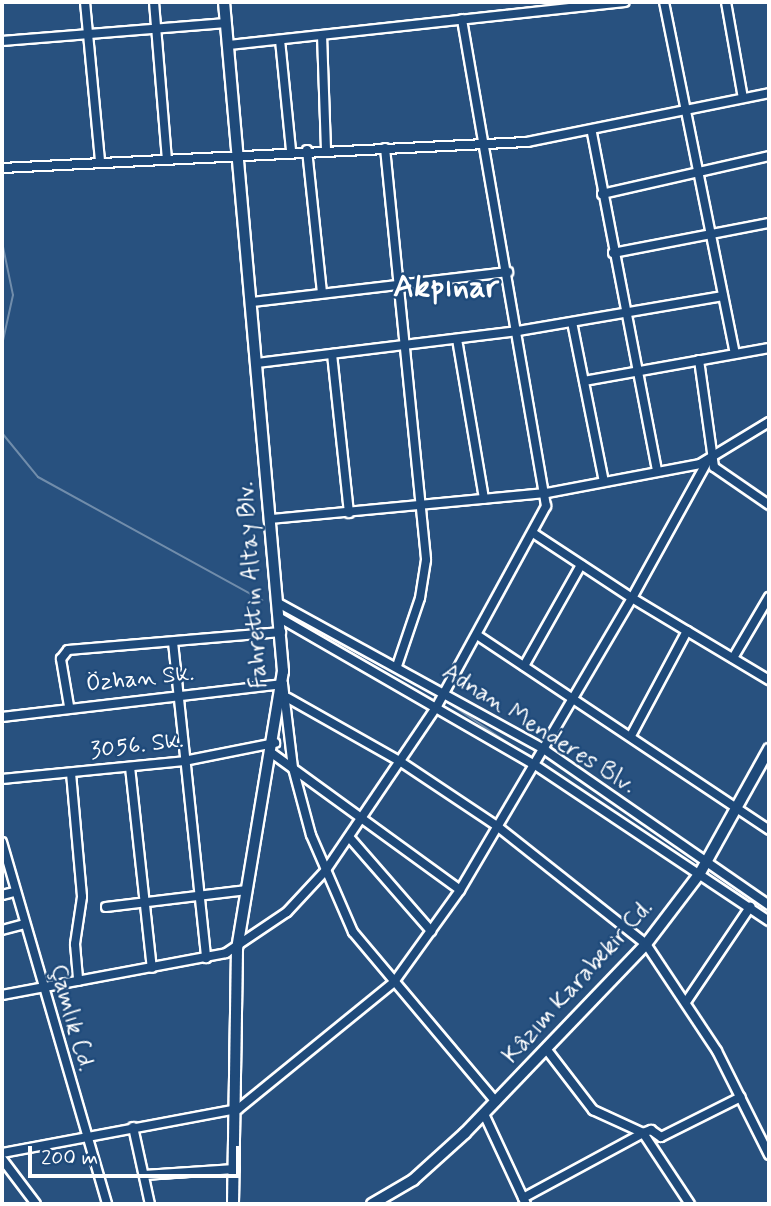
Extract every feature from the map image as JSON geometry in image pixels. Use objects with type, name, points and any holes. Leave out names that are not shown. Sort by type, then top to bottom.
[{"type":"street","points":[[85,2],[100,162]]},
{"type":"street","points":[[154,2],[167,159]]},
{"type":"street","name":"Fahrettin Altay Blv.","points":[[225,2],[280,618],[283,684],[237,949],[238,1110],[233,1204]]},
{"type":"street","points":[[229,45],[625,2]]},
{"type":"street","points":[[664,2],[735,354]]},
{"type":"street","points":[[726,2],[743,98]]},
{"type":"street","points":[[2,995],[206,958],[237,949],[287,912],[326,870],[438,705],[533,533],[547,493],[462,19]]},
{"type":"street","points":[[2,41],[226,23]]},
{"type":"street","points":[[322,35],[326,149]]},
{"type":"street","points":[[280,40],[291,150]]},
{"type":"street","points":[[2,167],[291,150],[484,146],[592,133],[769,93]]},
{"type":"street","points":[[592,133],[657,471]]},
{"type":"street","points":[[385,148],[421,506],[424,582],[397,666]]},
{"type":"street","points":[[307,150],[322,293]]},
{"type":"street","points":[[602,194],[696,170],[769,156]]},
{"type":"street","points":[[614,253],[769,223]]},
{"type":"street","points":[[252,302],[508,272]]},
{"type":"street","points":[[257,362],[518,331],[723,296]]},
{"type":"street","points":[[572,321],[604,482]]},
{"type":"street","points":[[457,338],[484,499]]},
{"type":"street","points":[[584,381],[769,348]]},
{"type":"street","points":[[332,354],[349,513]]},
{"type":"street","points":[[699,360],[710,462],[719,472],[769,505]]},
{"type":"street","points":[[271,519],[547,493],[710,462],[769,422]]},
{"type":"street","points":[[2,1153],[238,1110],[394,982],[460,890],[576,698],[710,462]]},
{"type":"street","points":[[533,533],[632,598],[769,680]]},
{"type":"street","points":[[524,666],[581,565]]},
{"type":"street","points":[[733,658],[769,597]]},
{"type":"street","name":"Adnan Menderes Blv.","points":[[278,603],[445,692],[545,750],[769,905]]},
{"type":"street","name":"Adnan Menderes Blv.","points":[[280,618],[438,705],[535,765],[769,920]]},
{"type":"street","points":[[631,736],[687,631]]},
{"type":"street","points":[[69,706],[64,652],[281,632]]},
{"type":"street","points":[[477,635],[576,698],[769,830]]},
{"type":"street","points":[[173,642],[206,958]]},
{"type":"street","points":[[283,684],[288,698],[293,768],[326,870],[353,932],[496,1102]]},
{"type":"street","name":"Özhan Sk.","points":[[2,717],[69,706],[283,684]]},
{"type":"street","points":[[288,698],[401,762],[497,826],[646,944],[686,1002],[741,1097],[769,1155]]},
{"type":"street","points":[[274,748],[293,768],[460,890]]},
{"type":"street","name":"3056. Sk.","points":[[2,779],[184,761],[274,748]]},
{"type":"street","name":"Kâzım Karabekir Cd.","points":[[372,1204],[413,1180],[484,1114],[646,944],[700,873],[737,808],[766,766],[769,749]]},
{"type":"street","points":[[130,767],[142,907],[152,968]]},
{"type":"street","points":[[71,773],[82,897],[75,944],[78,981]]},
{"type":"street","points":[[349,837],[431,931]]},
{"type":"street","name":"Çamlık Cd.","points":[[2,842],[14,892],[107,1204]]},
{"type":"street","points":[[106,907],[142,907],[247,890]]},
{"type":"street","points":[[2,895],[14,892]]},
{"type":"street","points":[[686,1002],[750,908]]},
{"type":"street","points":[[2,930],[24,924]]},
{"type":"street","points":[[547,1050],[593,1110],[643,1133],[690,1204]]},
{"type":"street","points":[[484,1114],[525,1201],[643,1133],[651,1130],[661,1137],[741,1097]]},
{"type":"street","points":[[133,1127],[150,1204]]},
{"type":"street","points":[[2,1159],[36,1204]]},
{"type":"street","points":[[145,1175],[235,1169]]},
{"type":"waterway","points":[[2,242],[13,295],[2,345]]},
{"type":"waterway","points":[[2,433],[38,477],[262,600]]},
{"type":"waterway","points":[[302,623],[438,696]]},
{"type":"waterway","points":[[446,701],[521,752]]},
{"type":"district","name":"Akpınar","points":[[446,287]]}]
